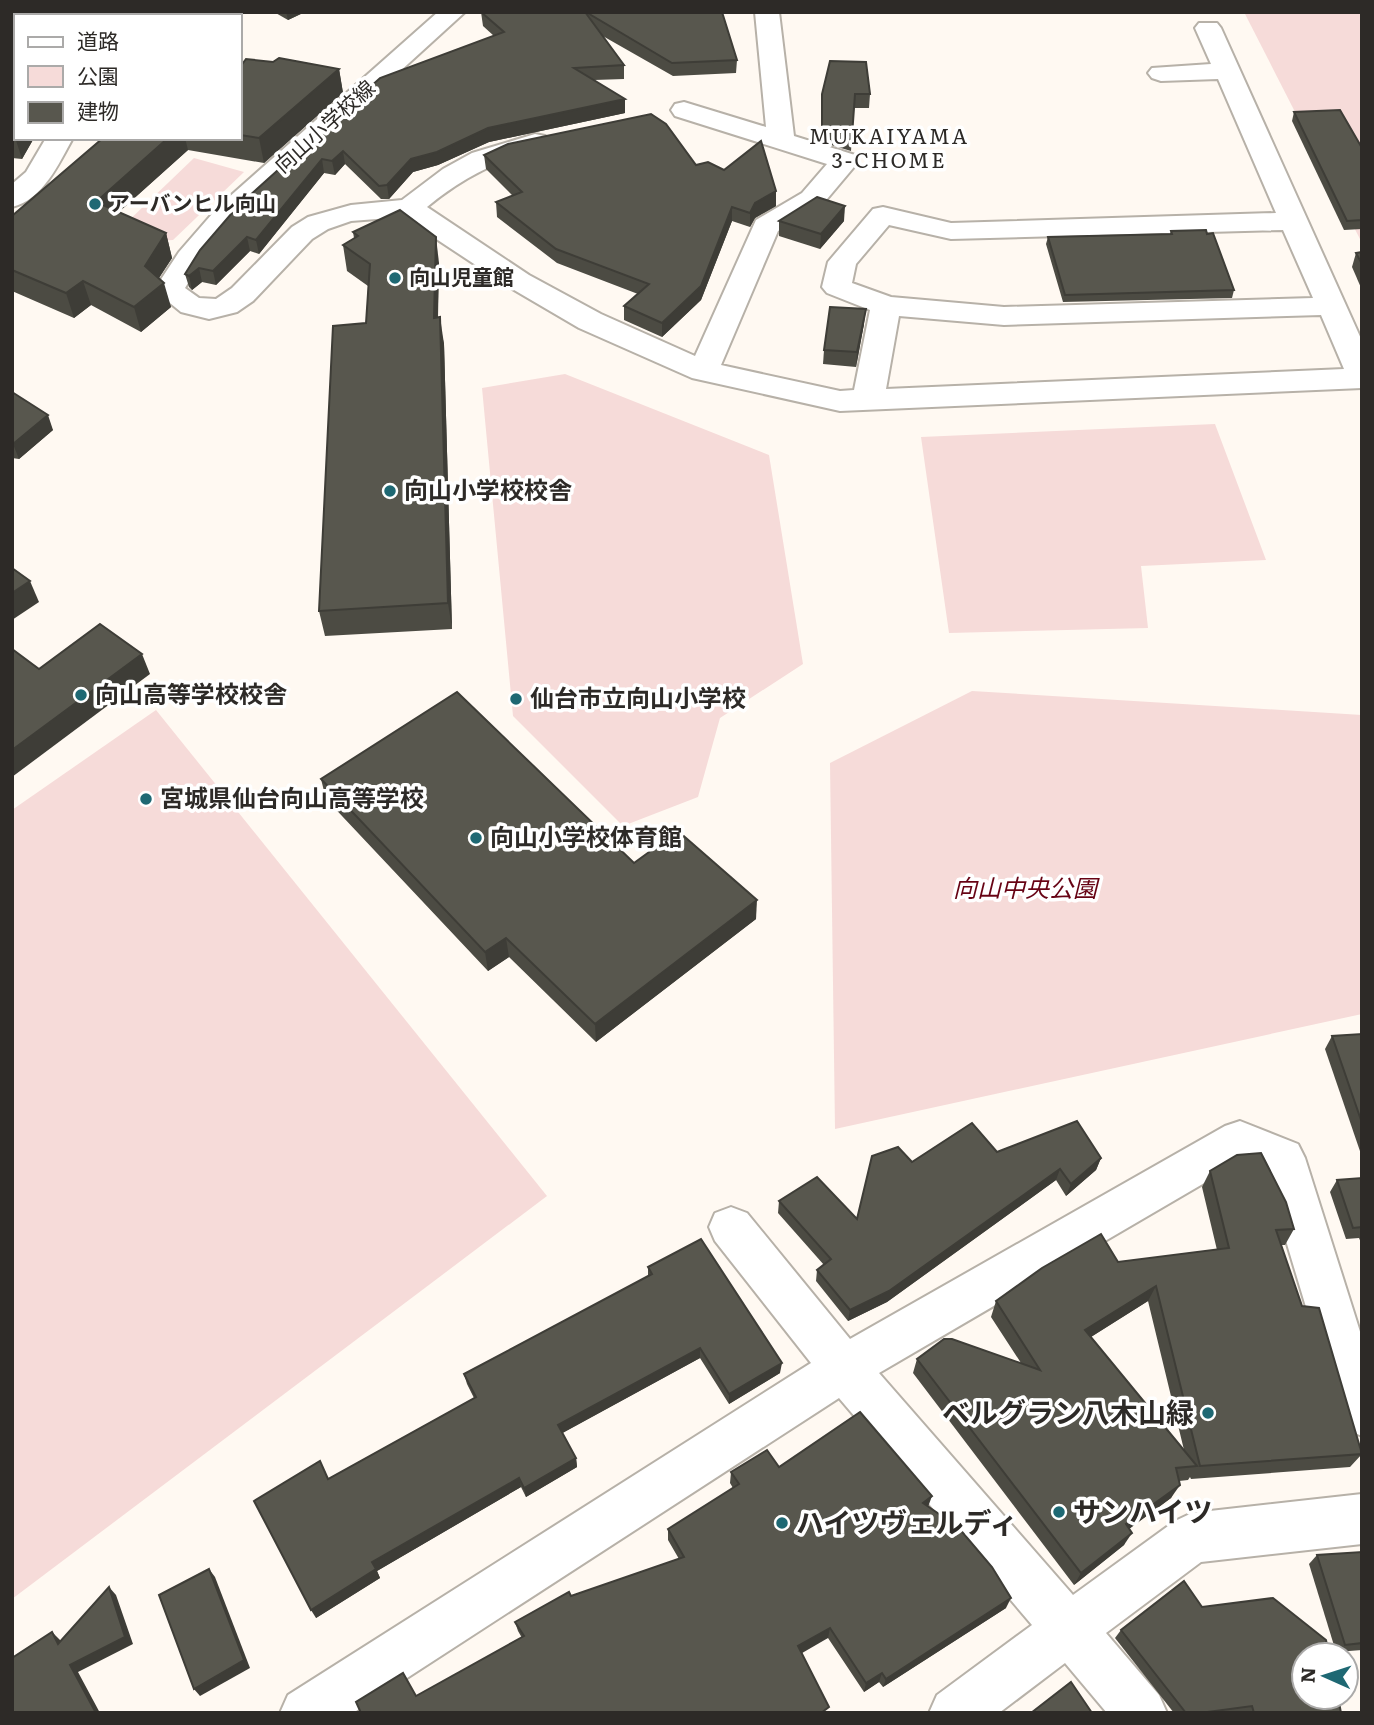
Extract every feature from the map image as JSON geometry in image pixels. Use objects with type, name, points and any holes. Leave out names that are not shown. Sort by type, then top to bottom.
[{"type":"street","name":"向山小学校線","points":[[408,208],[358,212],[318,223],[290,242],[236,303],[212,311],[201,309],[190,306],[169,290],[189,258],[229,212],[453,12]]},
{"type":"street","points":[[777,23],[781,139]]},
{"type":"street","points":[[566,136],[500,150],[453,172],[408,208],[519,281],[590,321],[703,371],[841,401],[1362,377],[1208,28]]},
{"type":"street","points":[[1161,73],[1227,72]]},
{"type":"street","points":[[684,110],[845,161],[812,199],[766,226],[703,371]]},
{"type":"street","points":[[12,199],[37,177],[59,140]]},
{"type":"street","points":[[1294,222],[951,230],[883,215],[842,262],[838,288],[886,306],[1004,316],[1332,306]]},
{"type":"street","points":[[868,400],[886,306]]},
{"type":"street","points":[[306,1713],[844,1368],[1240,1140],[1283,1158],[1362,1413]]},
{"type":"street","points":[[732,1227],[844,1368],[1141,1713]]},
{"type":"street","points":[[955,1713],[1192,1538],[1362,1519]]},
{"type":"green space","points":[[1244,12],[1362,12],[1362,243]]},
{"type":"green space","points":[[194,158],[244,172],[173,240],[156,241],[121,228]]},
{"type":"green space","points":[[565,374],[769,455],[803,664],[720,718],[698,797],[623,826],[513,716],[482,388]]},
{"type":"green space","points":[[1215,424],[1266,560],[1141,566],[1148,628],[949,633],[921,437]]},
{"type":"green space","name":"向山中央公園","points":[[972,691],[1362,715],[1362,1014],[835,1129],[830,763]]},
{"type":"green space","name":"宮城県仙台向山高等学校","points":[[156,710],[547,1196],[12,1599],[12,810]]},
{"type":"building","points":[[481,12],[585,12],[624,65],[574,68],[625,99],[488,128],[437,152],[411,159],[387,185],[379,186],[343,151],[332,161],[322,159],[256,240],[247,237],[213,271],[199,268],[189,276],[185,274],[200,250],[238,206],[380,78],[504,32]]},
{"type":"building","points":[[586,12],[722,12],[737,60],[672,63]]},
{"type":"building","points":[[279,58],[339,69],[259,138],[242,135],[242,64],[246,59],[273,62]]},
{"type":"building","points":[[830,61],[866,62],[870,94],[855,94],[852,136],[822,127],[822,94]]},
{"type":"building","points":[[12,90],[14,90],[14,129]]},
{"type":"building","points":[[1340,110],[1362,148],[1362,220],[1347,221],[1294,112]]},
{"type":"building","points":[[651,114],[666,124],[696,165],[708,162],[724,170],[761,141],[776,191],[755,203],[750,213],[732,207],[701,286],[662,323],[624,306],[649,284],[556,249],[496,202],[522,192],[484,155],[508,144]]},
{"type":"building","points":[[101,140],[166,140],[96,202],[166,233],[145,266],[164,283],[134,307],[83,281],[66,293],[12,270],[12,216]]},
{"type":"building","points":[[817,197],[845,206],[821,234],[779,221]]},
{"type":"building","name":"向山小学校校舎","points":[[400,210],[436,237],[434,318],[440,317],[448,603],[319,611],[333,326],[366,323],[370,264],[343,245],[358,236],[353,232]]},
{"type":"building","points":[[1206,230],[1207,234],[1213,233],[1234,290],[1065,295],[1048,237],[1172,234],[1171,231]]},
{"type":"building","points":[[1362,252],[1362,264],[1356,253]]},
{"type":"building","points":[[830,307],[866,309],[857,352],[824,350]]},
{"type":"building","points":[[12,392],[48,415],[13,444],[12,444]]},
{"type":"building","points":[[12,568],[30,581],[12,593]]},
{"type":"building","points":[[100,624],[142,654],[12,750],[12,649],[39,669]]},
{"type":"building","points":[[457,692],[634,863],[678,831],[757,900],[595,1024],[506,938],[485,952],[321,779]]},
{"type":"building","points":[[1362,1034],[1362,1123],[1332,1036]]},
{"type":"building","points":[[1077,1121],[1101,1158],[1071,1184],[1060,1169],[889,1291],[850,1310],[817,1270],[831,1259],[779,1201],[817,1177],[857,1219],[872,1156],[898,1147],[912,1162],[972,1123],[997,1152]]},
{"type":"building","points":[[1261,1153],[1286,1202],[1294,1229],[1276,1230],[1302,1306],[1319,1308],[1362,1454],[1200,1466],[1156,1286],[1085,1330],[1197,1466],[1176,1468],[1180,1485],[1126,1524],[1132,1533],[1081,1573],[917,1359],[944,1339],[952,1339],[1040,1370],[996,1301],[1042,1268],[1101,1234],[1118,1262],[1229,1248],[1210,1171],[1237,1155]]},
{"type":"building","points":[[1362,1178],[1362,1227],[1353,1228],[1337,1180]]},
{"type":"building","points":[[701,1239],[782,1363],[729,1394],[700,1348],[558,1425],[576,1458],[524,1488],[519,1478],[372,1562],[376,1569],[311,1610],[254,1501],[320,1461],[328,1479],[476,1397],[464,1374],[652,1274],[648,1267]]},
{"type":"building","points":[[860,1412],[932,1496],[923,1503],[958,1527],[992,1567],[1011,1598],[886,1679],[882,1673],[866,1683],[830,1628],[798,1646],[829,1707],[821,1713],[361,1713],[356,1702],[403,1673],[416,1696],[524,1636],[515,1622],[569,1592],[571,1596],[684,1557],[668,1529],[739,1484],[731,1472],[767,1450],[779,1467]]},
{"type":"building","points":[[1362,1552],[1362,1643],[1344,1641],[1317,1555]]},
{"type":"building","points":[[209,1569],[244,1660],[194,1689],[159,1595]]},
{"type":"building","points":[[1184,1581],[1202,1607],[1273,1598],[1326,1641],[1290,1641],[1290,1711],[1341,1713],[1254,1713],[1252,1706],[1186,1713],[1121,1630]]},
{"type":"building","points":[[109,1587],[125,1637],[70,1665],[96,1713],[12,1713],[12,1658],[52,1632],[58,1644]]},
{"type":"building","points":[[1071,1682],[1092,1713],[1031,1713]]},
{"type":"place","name":"アーバンヒル向山","points":[[95,204]]},
{"type":"place","name":"向山児童館","points":[[395,278]]},
{"type":"place","name":"向山小学校校舎","points":[[390,491]]},
{"type":"place","name":"向山高等学校校舎","points":[[81,695]]},
{"type":"place","name":"仙台市立向山小学校","points":[[516,699]]},
{"type":"place","name":"宮城県仙台向山高等学校","points":[[146,799]]},
{"type":"place","name":"向山小学校体育館","points":[[476,838]]},
{"type":"place","name":"ベルグラン八木山緑","points":[[1208,1413]]},
{"type":"place","name":"サンハイツ","points":[[1059,1512]]},
{"type":"place","name":"ハイツヴェルディ","points":[[782,1523]]},
{"type":"district","name":"MUKAIYAMA 3-CHOME","points":[[889,149]]}]
